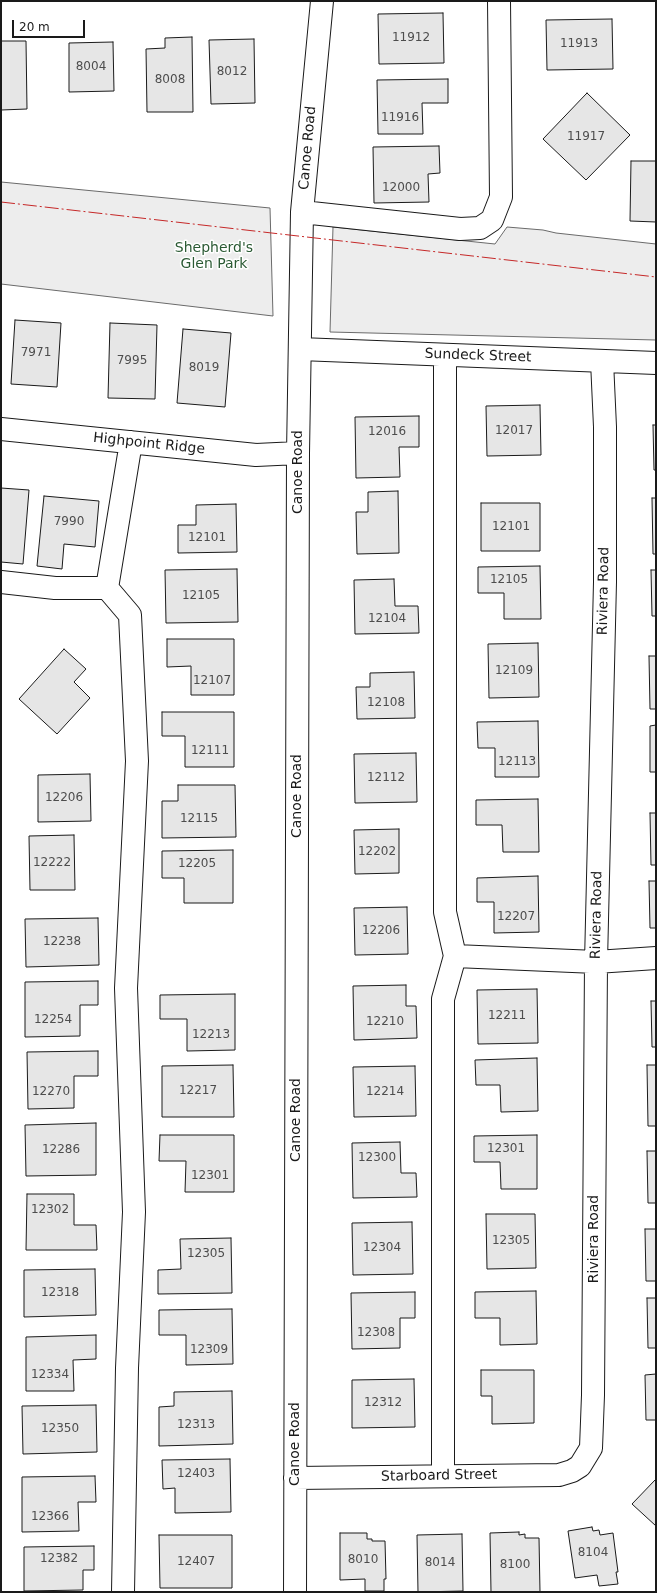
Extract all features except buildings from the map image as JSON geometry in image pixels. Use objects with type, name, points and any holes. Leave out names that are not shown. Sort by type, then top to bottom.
[{"type":"street","name":"Canoe Road","points":[[294,1592],[298,453],[302,212],[322,1]]},
{"type":"street","points":[[302,212],[460,229],[480,228],[492,220],[501,197],[499,1]]},
{"type":"street","name":"Sundeck Street","points":[[300,349],[656,363]]},
{"type":"street","points":[[443,1476],[443,999],[455,956],[445,912],[446,355]]},
{"type":"street","name":"Riviera Road","points":[[580,1466],[590,1448],[593,1394],[596,962],[605,582],[605,426],[602,362]]},
{"type":"street","name":"Highpoint Ridge","points":[[1,429],[256,455],[298,453]]},
{"type":"street","points":[[107,588],[131,442]]},
{"type":"street","points":[[1,582],[55,588],[107,588],[130,615],[137,761],[126,988],[134,1212],[127,1368],[123,1592]]},
{"type":"street","points":[[455,956],[596,962],[656,958]]},
{"type":"street","name":"Starboard Street","points":[[295,1478],[559,1475],[572,1471],[580,1466]]},
{"type":"shaded area","name":"Shepherd's Glen Park","points":[[1,182],[270,208],[273,316],[1,284]]},
{"type":"shaded area","points":[[333,227],[495,244],[507,227],[656,244],[656,340],[330,332]]},
{"type":"power","points":[[1,202],[656,277]]}]
